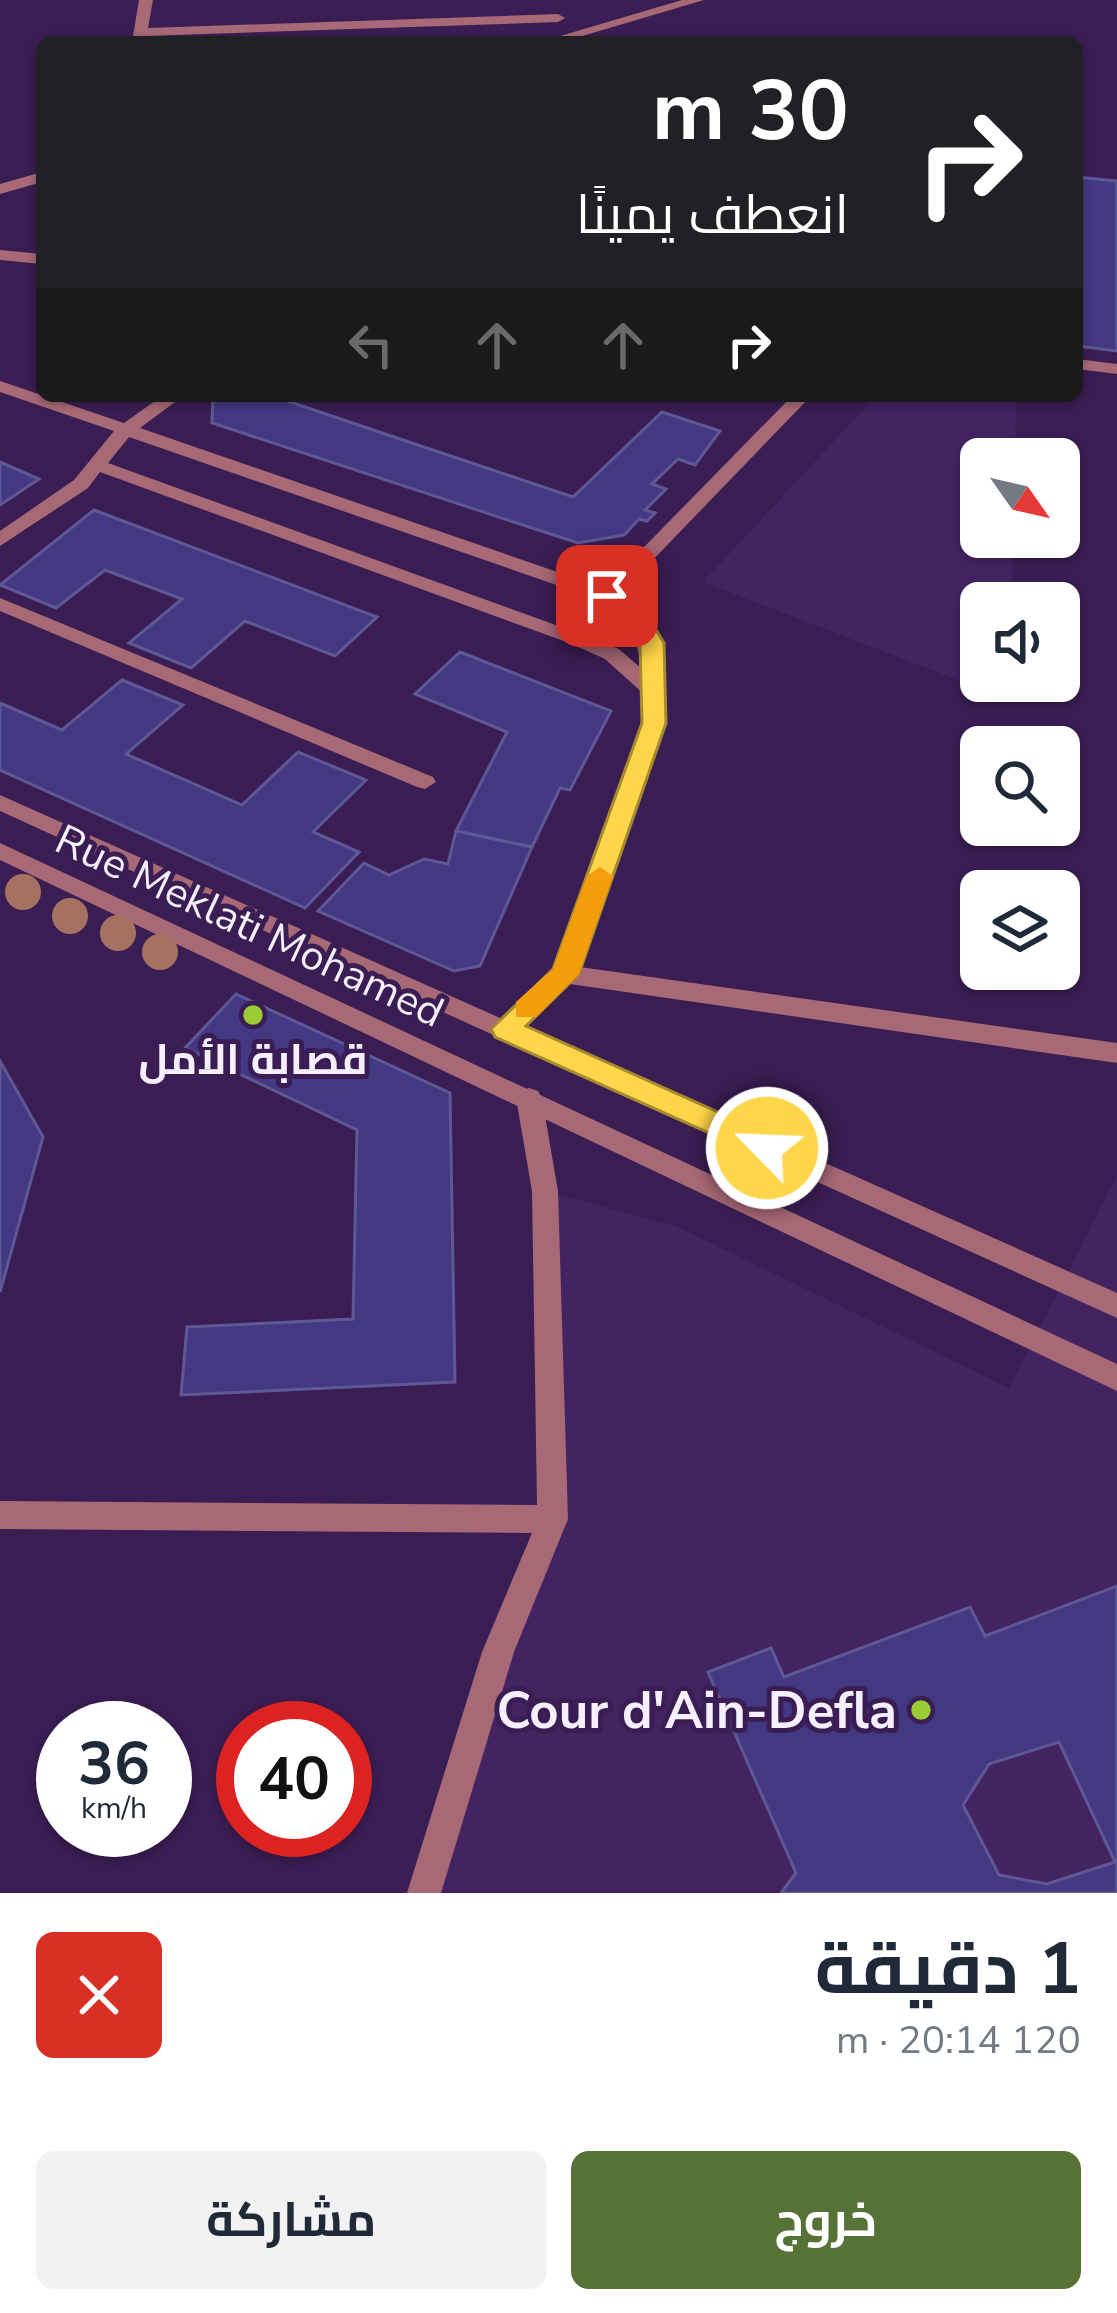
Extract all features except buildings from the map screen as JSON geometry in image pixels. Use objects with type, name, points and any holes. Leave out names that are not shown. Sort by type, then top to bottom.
[{"type":"street","points":[[141,36],[146,0]]},
{"type":"street","points":[[555,0],[563,36]]},
{"type":"street","points":[[571,36],[697,0]]},
{"type":"street","points":[[163,36],[558,18]]},
{"type":"street","points":[[6,185],[36,178]]},
{"type":"street","points":[[0,255],[36,258]]},
{"type":"street","points":[[1083,365],[1117,369]]},
{"type":"street","points":[[0,386],[36,400]]},
{"type":"street","points":[[42,402],[607,596],[636,615],[652,643],[654,723],[565,974],[505,1029]]},
{"type":"street","points":[[0,540],[81,484],[122,433],[166,402]]},
{"type":"street","points":[[607,596],[796,402]]},
{"type":"street","points":[[94,464],[579,640],[612,654],[656,693]]},
{"type":"street","points":[[0,604],[424,782]]},
{"type":"street","name":"Rue Meklati Mohamed","points":[[0,802],[1117,1306]]},
{"type":"street","name":"Rue Meklati Mohamed","points":[[0,851],[1117,1378]]},
{"type":"street","points":[[565,974],[1117,1053]]},
{"type":"street","points":[[424,1893],[499,1652],[553,1519],[548,1237],[529,1098]]},
{"type":"street","points":[[0,1515],[553,1519]]},
{"type":"shaded area","points":[[870,402],[1016,402],[1015,438],[960,438],[960,558],[1013,558],[1012,582],[960,582],[960,681],[703,582]]},
{"type":"shaded area","points":[[1117,1176],[1117,1893],[424,1893],[553,1519],[545,1191],[676,1226],[1009,1388]]},
{"type":"slow traffic","points":[[526,1009],[565,974],[600,876]]},
{"type":"place","name":"قصابة الأمل","points":[[253,1015]]},
{"type":"place","name":"Cour d'Ain-Defla","points":[[921,1710]]},
{"type":"route","points":[[607,596],[636,615],[652,643],[654,723],[565,974],[505,1029],[767,1148]]}]
